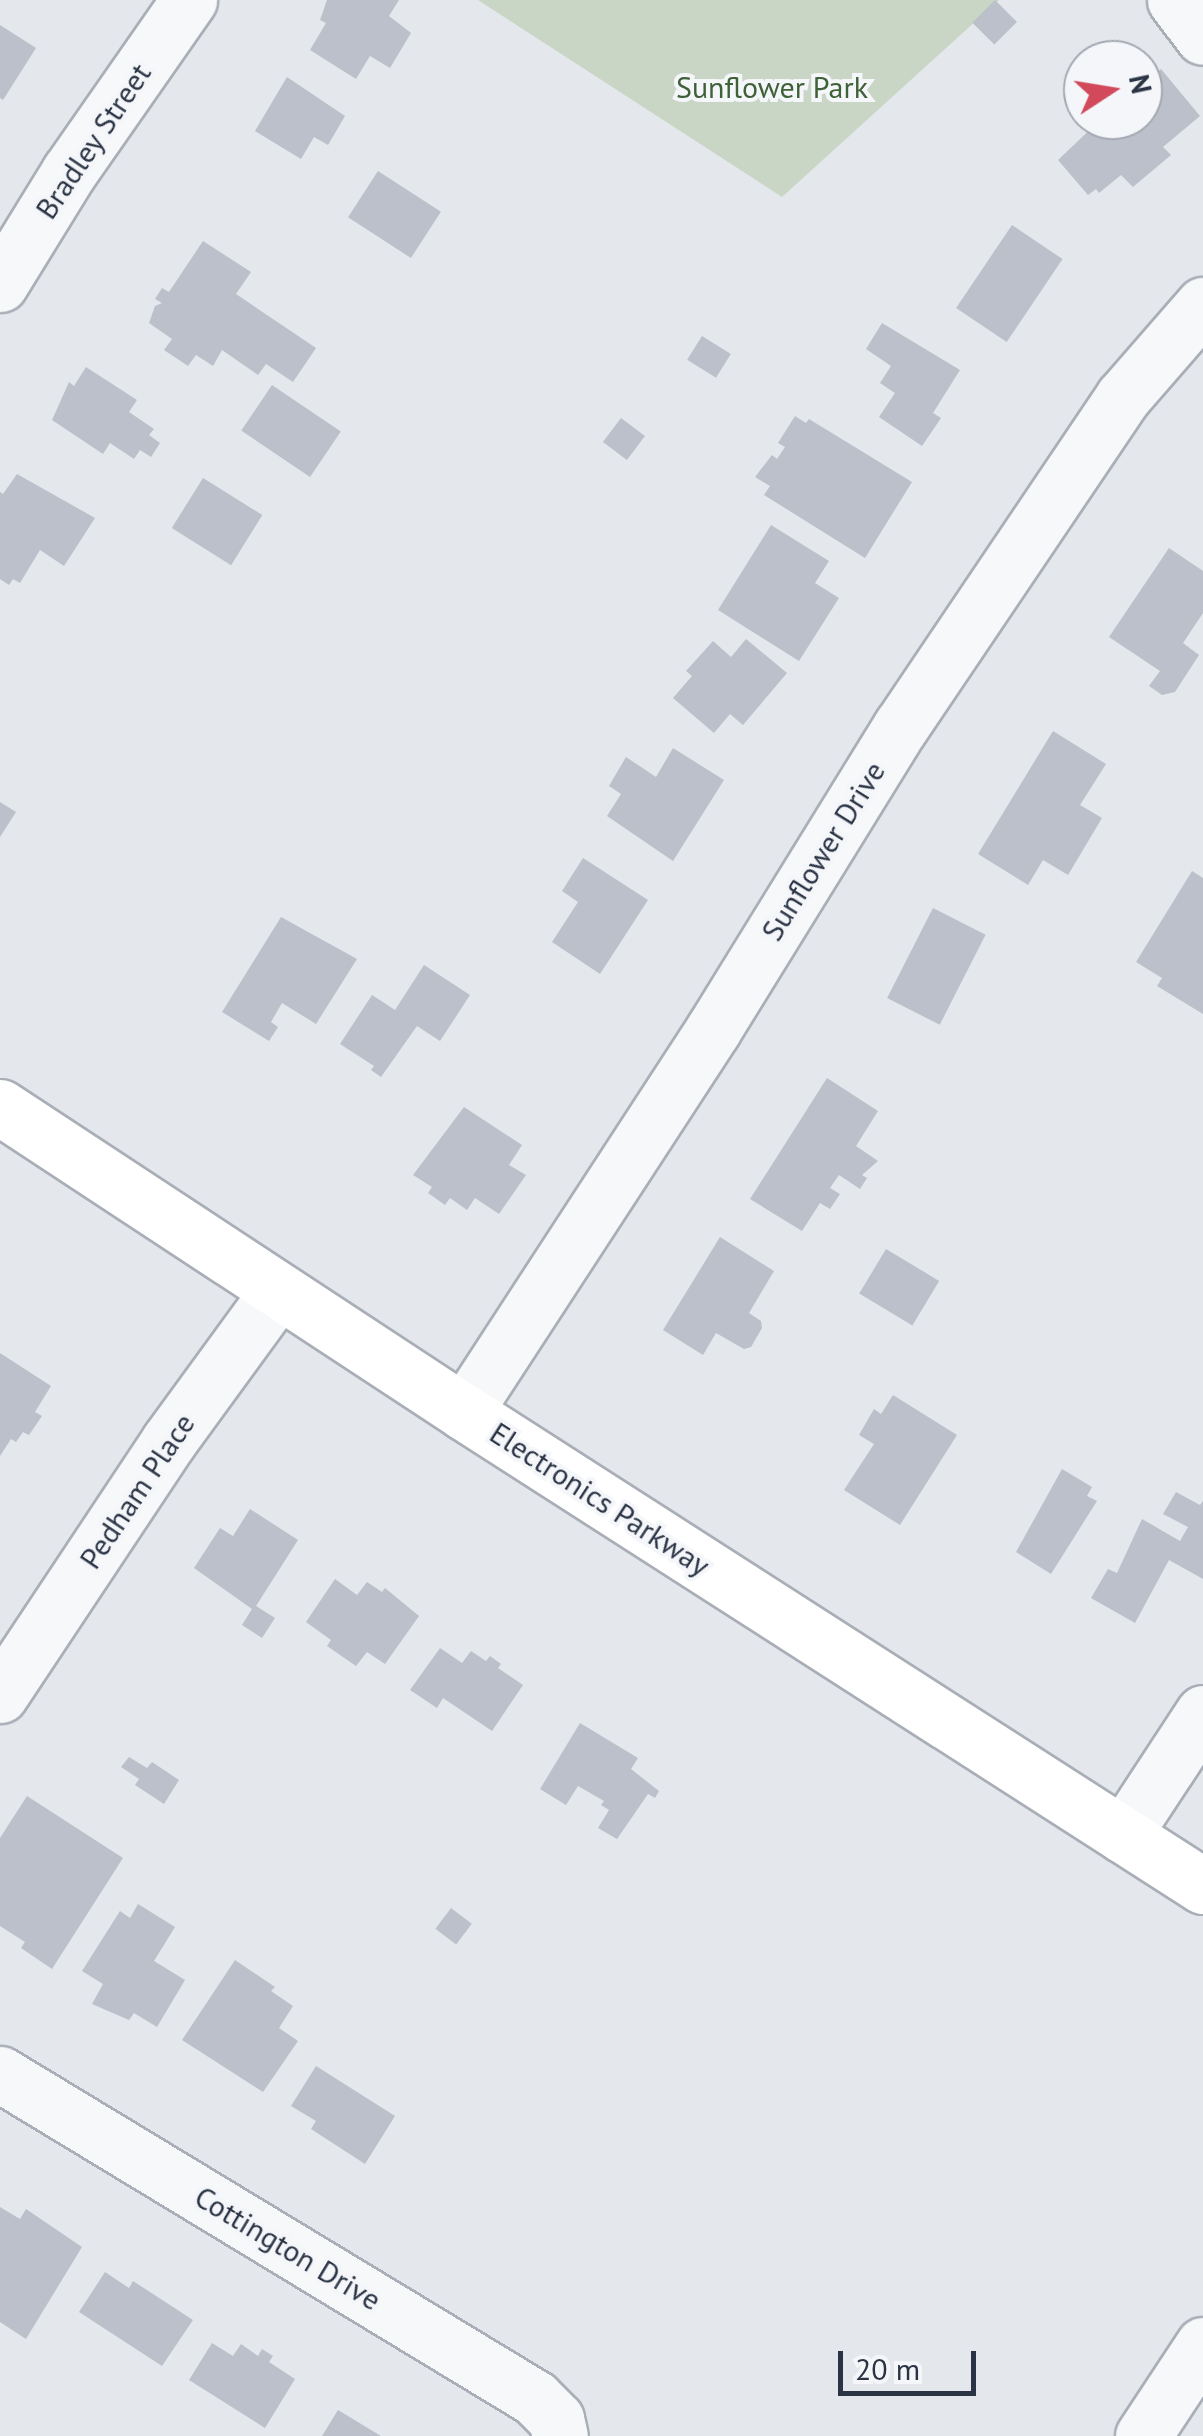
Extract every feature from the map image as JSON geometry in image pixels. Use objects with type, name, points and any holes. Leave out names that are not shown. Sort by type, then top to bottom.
[{"type":"main road","name":"Electronics Parkway","points":[[0,1106],[464,1412],[1203,1886]]},
{"type":"street","name":"Bradley Street","points":[[0,284],[69,172],[190,0]]},
{"type":"street","points":[[1175,0],[1203,37]]},
{"type":"street","name":"Sunflower Drive","points":[[464,1412],[713,1030],[901,726],[1122,397],[1203,305]]},
{"type":"street","name":"Pedham Place","points":[[0,1696],[168,1442],[278,1290]]},
{"type":"street","points":[[1123,1835],[1203,1714]]},
{"type":"street","name":"Cottington Drive","points":[[0,2074],[535,2398],[556,2419],[560,2436]]},
{"type":"street","points":[[1144,2436],[1203,2345]]},
{"type":"green space","name":"Sunflower Park","points":[[478,0],[999,0],[782,197]]},
{"type":"building","points":[[327,0],[399,0],[389,16],[411,33],[390,68],[370,56],[356,79],[310,50],[326,23],[320,20]]},
{"type":"building","points":[[995,0],[1017,22],[994,45],[972,23]]},
{"type":"building","points":[[0,25],[36,48],[3,100],[0,98]]},
{"type":"building","points":[[1163,71],[1200,116],[1163,147],[1171,155],[1133,187],[1121,175],[1099,193],[1096,189],[1088,195],[1058,160],[1079,140],[1163,140]]},
{"type":"building","points":[[287,77],[345,116],[328,145],[314,137],[301,159],[255,131]]},
{"type":"building","points":[[378,171],[441,212],[411,258],[348,217]]},
{"type":"building","points":[[1012,225],[1063,259],[1007,342],[956,308]]},
{"type":"building","points":[[203,241],[251,272],[236,294],[316,348],[293,382],[266,364],[258,375],[222,350],[213,366],[196,355],[188,366],[164,350],[172,339],[149,323],[155,306],[162,303],[155,299],[162,288],[169,292]]},
{"type":"building","points":[[882,323],[960,370],[933,413],[941,418],[922,446],[879,417],[895,393],[880,383],[891,366],[866,349]]},
{"type":"building","points":[[702,336],[731,354],[716,378],[687,360]]},
{"type":"building","points":[[86,367],[137,400],[129,412],[154,429],[149,435],[160,443],[151,457],[140,450],[134,459],[110,443],[103,454],[52,420],[69,382],[74,386]]},
{"type":"building","points":[[272,385],[341,431],[310,477],[241,431]]},
{"type":"building","points":[[795,416],[806,423],[809,419],[912,482],[865,558],[764,495],[770,486],[755,477],[772,455],[777,459],[785,447],[778,443]]},
{"type":"building","points":[[621,418],[645,436],[627,460],[603,442]]},
{"type":"building","points":[[17,474],[95,518],[64,566],[40,550],[20,583],[13,579],[9,585],[0,579],[0,492],[3,494]]},
{"type":"building","points":[[203,478],[262,515],[231,565],[172,528]]},
{"type":"building","points":[[771,525],[829,561],[815,583],[839,598],[799,661],[718,610]]},
{"type":"building","points":[[1169,548],[1203,571],[1203,613],[1183,643],[1199,655],[1175,692],[1162,695],[1149,686],[1160,671],[1109,637]]},
{"type":"building","points":[[746,639],[787,673],[743,725],[730,714],[714,733],[673,698],[692,676],[686,671],[713,641],[731,657]]},
{"type":"building","points":[[1053,731],[1106,764],[1080,805],[1102,818],[1068,875],[1043,860],[1028,885],[978,854]]},
{"type":"building","points":[[673,748],[724,780],[673,861],[607,816],[621,794],[609,786],[626,757],[656,777]]},
{"type":"building","points":[[0,802],[16,812],[0,837]]},
{"type":"building","points":[[583,858],[648,900],[600,974],[552,942],[578,902],[562,891]]},
{"type":"building","points":[[1192,871],[1203,878],[1203,1014],[1157,986],[1162,978],[1136,962]]},
{"type":"building","points":[[933,908],[986,935],[940,1025],[887,998]]},
{"type":"building","points":[[281,917],[357,959],[316,1024],[282,1003],[271,1022],[278,1027],[269,1041],[222,1012]]},
{"type":"building","points":[[424,965],[470,995],[440,1041],[417,1026],[381,1077],[371,1070],[374,1066],[340,1044],[372,995],[395,1010]]},
{"type":"building","points":[[827,1078],[878,1111],[856,1146],[878,1161],[862,1175],[867,1178],[860,1189],[839,1175],[830,1188],[840,1194],[830,1209],[820,1203],[802,1231],[750,1199]]},
{"type":"building","points":[[464,1107],[522,1145],[509,1165],[526,1175],[499,1214],[475,1198],[467,1210],[450,1198],[445,1205],[428,1193],[432,1187],[413,1175]]},
{"type":"building","points":[[720,1237],[774,1271],[749,1313],[761,1321],[762,1328],[751,1347],[744,1349],[716,1333],[703,1355],[663,1330]]},
{"type":"building","points":[[886,1249],[939,1281],[912,1326],[859,1294]]},
{"type":"building","points":[[0,1353],[51,1386],[35,1412],[42,1416],[29,1435],[23,1432],[16,1442],[11,1439],[0,1456]]},
{"type":"building","points":[[893,1395],[957,1435],[900,1525],[844,1490],[874,1444],[859,1435],[874,1409],[881,1414]]},
{"type":"building","points":[[1062,1469],[1092,1487],[1087,1496],[1097,1501],[1051,1574],[1016,1552]]},
{"type":"building","points":[[1176,1492],[1200,1505],[1203,1501],[1203,1579],[1169,1560],[1135,1623],[1091,1598],[1108,1569],[1117,1573],[1142,1519],[1180,1541],[1188,1527],[1163,1514]]},
{"type":"building","points":[[250,1509],[298,1540],[256,1606],[275,1618],[262,1638],[242,1625],[252,1609],[194,1568],[220,1528],[233,1536]]},
{"type":"building","points":[[335,1579],[357,1595],[367,1582],[382,1592],[385,1588],[419,1616],[385,1664],[367,1652],[356,1666],[327,1646],[331,1640],[306,1622]]},
{"type":"building","points":[[440,1648],[462,1663],[471,1651],[486,1661],[490,1656],[501,1664],[498,1668],[523,1685],[492,1731],[443,1698],[437,1708],[410,1690]]},
{"type":"building","points":[[580,1723],[638,1758],[631,1769],[659,1791],[655,1798],[648,1794],[617,1839],[598,1828],[609,1810],[601,1805],[604,1801],[578,1786],[566,1805],[540,1789]]},
{"type":"building","points":[[129,1757],[147,1768],[152,1762],[179,1780],[164,1804],[135,1785],[139,1779],[121,1767]]},
{"type":"building","points":[[27,1796],[123,1858],[52,1969],[21,1948],[25,1942],[0,1926],[0,1838]]},
{"type":"building","points":[[138,1904],[175,1927],[154,1961],[185,1980],[157,2027],[134,2013],[129,2020],[92,2004],[103,1984],[82,1971],[120,1911],[130,1918]]},
{"type":"building","points":[[451,1908],[472,1924],[456,1944],[435,1929]]},
{"type":"building","points":[[235,1960],[275,1987],[271,1991],[293,2006],[279,2028],[298,2041],[263,2092],[182,2040]]},
{"type":"building","points":[[316,2066],[395,2116],[365,2164],[311,2129],[316,2121],[291,2106]]},
{"type":"building","points":[[0,2207],[20,2219],[26,2209],[82,2247],[26,2339],[0,2322]]},
{"type":"building","points":[[105,2272],[129,2288],[133,2281],[193,2320],[162,2366],[79,2312]]},
{"type":"building","points":[[212,2343],[233,2356],[241,2344],[258,2356],[262,2349],[273,2356],[269,2362],[295,2379],[265,2428],[189,2380]]},
{"type":"building","points":[[338,2410],[381,2436],[322,2436]]}]
